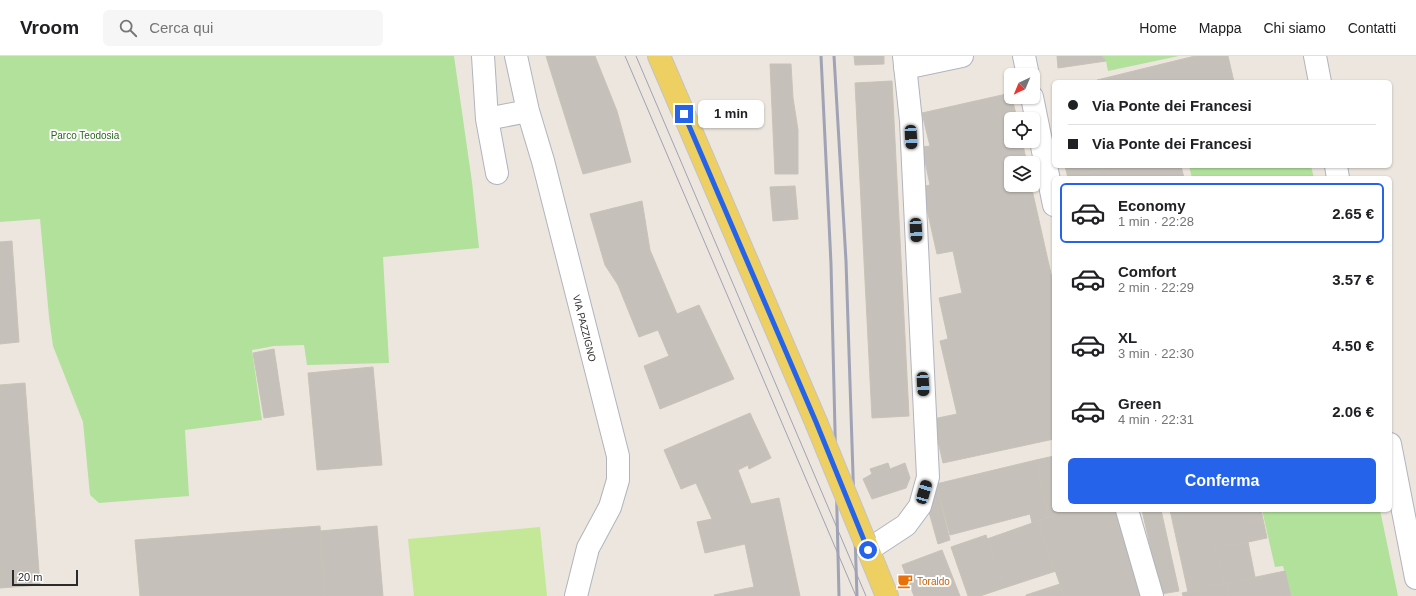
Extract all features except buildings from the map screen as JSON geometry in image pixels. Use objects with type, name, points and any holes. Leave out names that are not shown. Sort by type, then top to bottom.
[{"type":"main road","points":[[659,56],[816,422],[887,596]]},
{"type":"street","points":[[483,56],[487,119],[497,173]]},
{"type":"street","name":"VIA PAZZIGNO","points":[[516,56],[528,111],[543,162],[618,456],[618,480],[610,507],[588,548],[576,596]]},
{"type":"street","points":[[867,546],[906,525],[920,506],[928,477],[911,121],[905,62],[962,56]]},
{"type":"street","points":[[1024,56],[1027,68]]},
{"type":"street","points":[[1315,56],[1320,80]]},
{"type":"street","points":[[1033,104],[1052,196]]},
{"type":"street","points":[[487,119],[528,111]]},
{"type":"street","points":[[1392,454],[1416,578]]},
{"type":"street","points":[[1128,512],[1152,596]]},
{"type":"green space","name":"Parco Teodosia","points":[[0,56],[454,56],[472,182],[479,248],[383,257],[389,363],[307,365],[304,345],[274,346],[252,350],[262,420],[185,430],[189,496],[99,503],[90,495],[83,422],[53,346],[40,219],[0,222]]},
{"type":"green space","points":[[1102,56],[1179,56],[1108,71],[1106,61]]},
{"type":"green space","points":[[1190,168],[1312,168],[1314,176],[1192,176]]},
{"type":"green space","points":[[1262,512],[1380,512],[1398,596],[1291,596],[1283,566],[1275,567]]},
{"type":"green space","points":[[540,527],[547,596],[414,596],[408,539]]},
{"type":"tram line","points":[[625,56],[856,596]]},
{"type":"tram line","points":[[636,56],[866,596]]},
{"type":"railway","points":[[821,56],[831,264],[839,596]]},
{"type":"railway","points":[[834,56],[846,261],[857,596]]},
{"type":"place","name":"Toraldo","points":[[905,581]]},
{"type":"route","points":[[684,114],[816,422],[868,550]]}]
